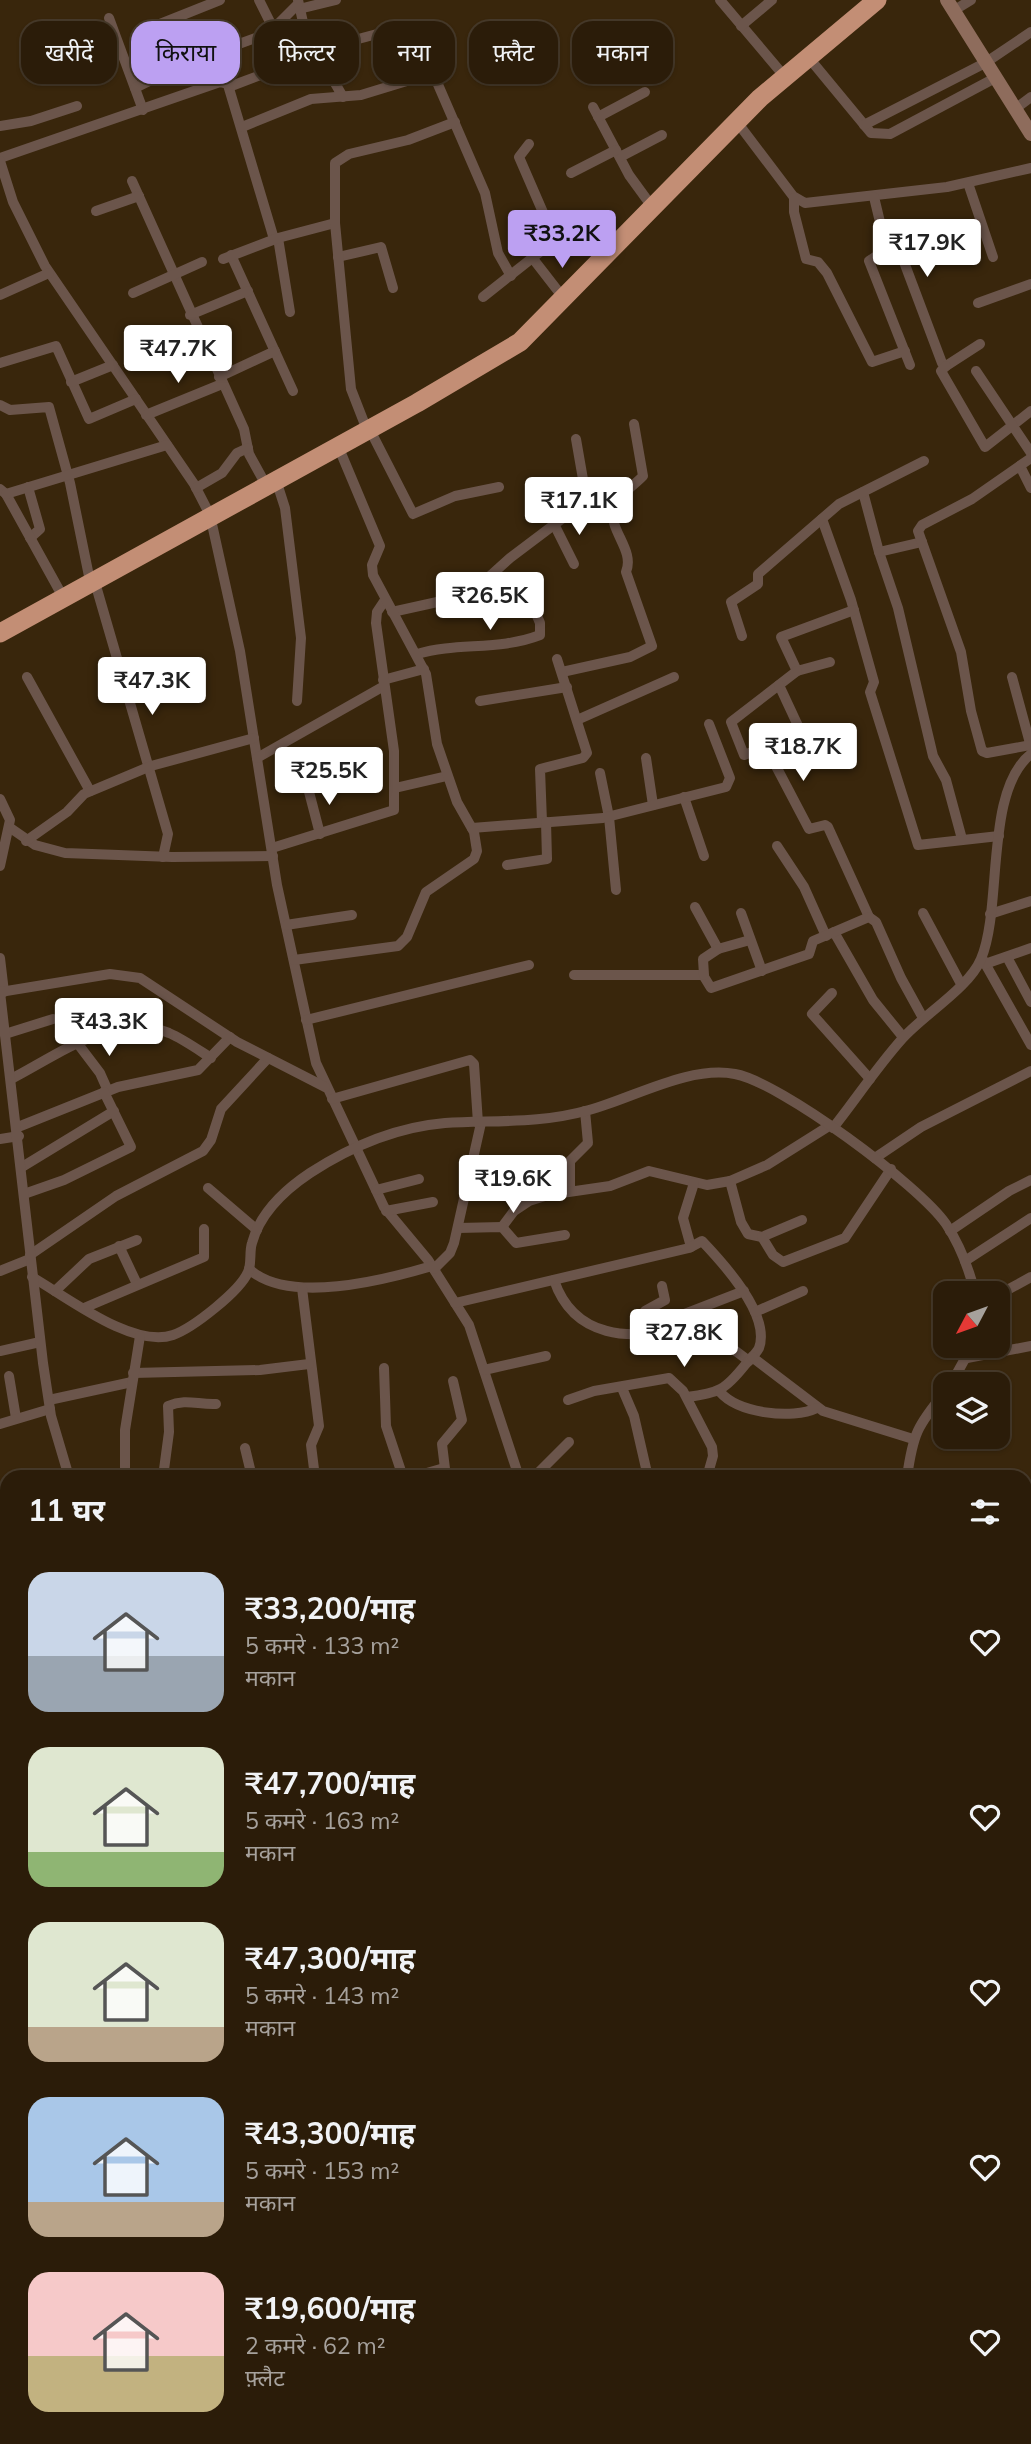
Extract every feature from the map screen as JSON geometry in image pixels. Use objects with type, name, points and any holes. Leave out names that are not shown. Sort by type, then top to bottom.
[{"type":"highway","points":[[0,633],[509,349],[565,300],[737,122],[877,0]]},
{"type":"street","points":[[168,21],[220,0]]},
{"type":"street","points":[[259,0],[270,21]]},
{"type":"street","points":[[282,21],[298,4],[336,0]]},
{"type":"street","points":[[720,0],[785,78]]},
{"type":"street","points":[[741,26],[772,0]]},
{"type":"street","points":[[971,0],[950,6],[1031,134]]},
{"type":"street","points":[[298,4],[303,21]]},
{"type":"street","points":[[109,18],[143,110]]},
{"type":"street","points":[[864,125],[985,63],[1031,32]]},
{"type":"street","points":[[809,58],[871,132],[890,134],[995,78]]},
{"type":"street","points":[[242,127],[311,99],[372,93],[431,72],[456,122],[485,193],[498,253],[511,276]]},
{"type":"street","points":[[254,75],[228,85],[220,82],[0,164],[13,202],[50,273],[196,488],[210,515],[240,650],[272,852],[316,1063],[325,1087],[386,1211],[433,1268],[474,1338],[517,1470]]},
{"type":"street","points":[[135,88],[143,84]]},
{"type":"street","points":[[336,84],[343,97]]},
{"type":"street","points":[[228,85],[276,239],[289,312]]},
{"type":"street","points":[[645,92],[596,112],[635,184],[653,208]]},
{"type":"street","points":[[1015,109],[1031,97]]},
{"type":"street","points":[[0,126],[31,121],[77,106]]},
{"type":"street","points":[[456,122],[408,140],[355,152],[337,159],[335,223],[351,390],[368,429],[413,514],[459,495],[499,487]]},
{"type":"street","points":[[737,122],[794,198],[794,212],[806,260],[818,262],[827,274],[872,362],[905,351]]},
{"type":"street","points":[[571,173],[662,135]]},
{"type":"street","points":[[484,297],[534,260],[555,239],[519,156],[529,144]]},
{"type":"street","points":[[794,198],[812,203],[874,197],[968,183],[1031,168]]},
{"type":"street","points":[[132,181],[190,315],[244,429],[248,448],[285,508],[301,638],[297,701]]},
{"type":"street","points":[[968,183],[993,257]]},
{"type":"street","points":[[96,211],[139,196]]},
{"type":"street","points":[[874,197],[880,222],[896,243],[940,360],[946,366]]},
{"type":"street","points":[[293,391],[248,291],[227,257],[276,239],[335,223]]},
{"type":"street","points":[[896,243],[869,261],[910,365]]},
{"type":"street","points":[[338,257],[381,247],[393,288]]},
{"type":"street","points":[[534,260],[565,300]]},
{"type":"street","points":[[133,293],[202,262]]},
{"type":"street","points":[[0,295],[50,273]]},
{"type":"street","points":[[978,303],[1031,284]]},
{"type":"street","points":[[190,315],[248,291]]},
{"type":"street","points":[[980,344],[941,371],[985,447],[1031,411]]},
{"type":"street","points":[[0,363],[55,346],[89,419],[136,399]]},
{"type":"street","points":[[146,415],[221,381],[275,351]]},
{"type":"street","points":[[71,382],[113,365]]},
{"type":"street","points":[[976,371],[1031,455],[1020,466],[972,499],[922,525],[918,531],[961,652],[971,711],[982,751],[987,754],[1031,746],[1012,677]]},
{"type":"street","points":[[0,405],[16,410],[49,407],[68,473],[92,580],[151,766],[168,834],[163,857]]},
{"type":"street","points":[[392,612],[469,595],[499,567],[554,524],[588,508],[614,505],[643,477],[634,424]]},
{"type":"street","points":[[576,439],[588,508]]},
{"type":"street","points":[[63,597],[3,492],[167,445]]},
{"type":"street","points":[[294,960],[398,946],[407,937],[426,892],[474,859],[477,851],[472,828],[447,776],[437,744],[430,685],[417,654],[385,600],[372,569],[380,551],[379,542],[338,446]]},
{"type":"street","points":[[196,488],[222,473],[237,453],[248,448]]},
{"type":"street","points":[[741,636],[732,599],[758,584],[758,574],[839,504],[925,461]]},
{"type":"street","points":[[1020,466],[1031,488]]},
{"type":"street","points":[[28,487],[40,529],[30,538]]},
{"type":"street","points":[[863,492],[896,601],[933,756],[946,780],[962,839]]},
{"type":"street","points":[[562,672],[629,657],[652,646],[626,574],[629,562],[614,516],[614,505]]},
{"type":"street","points":[[822,519],[854,610],[874,682],[869,690],[918,845],[999,836]]},
{"type":"street","points":[[554,524],[574,564]]},
{"type":"street","points":[[879,552],[922,542]]},
{"type":"street","points":[[417,654],[440,648],[504,646],[540,635],[540,623],[521,578]]},
{"type":"street","points":[[5,834],[65,853],[163,857],[272,852],[320,834],[392,813],[395,808],[394,751],[376,623],[377,612],[385,600]]},
{"type":"street","points":[[797,671],[781,636],[854,610]]},
{"type":"street","points":[[507,865],[547,859],[540,769],[586,755],[557,659]]},
{"type":"street","points":[[830,662],[797,671],[732,720],[743,754],[767,749],[809,829],[828,827],[869,918],[876,922],[901,978],[923,1018]]},
{"type":"street","points":[[257,758],[384,683],[424,669]]},
{"type":"street","points":[[27,677],[90,791]]},
{"type":"street","points":[[577,720],[674,677]]},
{"type":"street","points":[[779,685],[807,745]]},
{"type":"street","points":[[480,701],[567,687]]},
{"type":"street","points":[[472,828],[609,817],[726,787],[731,782],[709,724]]},
{"type":"street","points":[[26,841],[67,812],[79,796],[90,791],[151,766],[254,738]]},
{"type":"street","points":[[502,1227],[514,1211],[529,1201],[570,1191],[603,1188],[653,1171],[694,1183],[730,1181],[766,1165],[831,1127],[903,1037],[983,961],[999,836],[1012,781],[1031,754]]},
{"type":"street","points":[[646,758],[653,805]]},
{"type":"street","points":[[600,773],[609,817],[616,890]]},
{"type":"street","points":[[395,788],[447,776]]},
{"type":"street","points":[[308,788],[320,834]]},
{"type":"street","points":[[684,797],[704,856]]},
{"type":"street","points":[[0,799],[10,817],[0,866]]},
{"type":"street","points":[[778,846],[873,1000],[903,1037]]},
{"type":"street","points":[[990,914],[1031,901]]},
{"type":"street","points":[[695,907],[718,949]]},
{"type":"street","points":[[741,913],[762,971]]},
{"type":"street","points":[[923,913],[961,984]]},
{"type":"street","points":[[286,925],[352,915]]},
{"type":"street","points":[[750,940],[718,949],[703,959],[704,975],[710,988],[809,954],[812,942],[869,918]]},
{"type":"street","points":[[983,961],[1007,957],[1031,948]]},
{"type":"street","points":[[1007,957],[1031,1002]]},
{"type":"street","points":[[0,958],[4,992]]},
{"type":"street","points":[[983,961],[1031,1045]]},
{"type":"street","points":[[306,1020],[529,965]]},
{"type":"street","points":[[67,1470],[49,1405],[40,1342],[18,1132],[11,1079],[4,1057],[5,1034],[0,992],[110,974],[127,975],[159,988],[230,1037],[325,1087]]},
{"type":"street","points":[[574,975],[704,975]]},
{"type":"street","points":[[832,993],[812,1014],[870,1079]]},
{"type":"street","points":[[5,1034],[53,1019]]},
{"type":"street","points":[[11,1079],[78,1044],[114,1029],[128,1027],[165,1031],[211,1058]]},
{"type":"street","points":[[0,1139],[106,1091],[193,1071],[211,1058],[230,1037]]},
{"type":"street","points":[[24,1194],[64,1180],[131,1147],[100,1073],[78,1044]]},
{"type":"street","points":[[0,1271],[30,1257],[116,1196],[203,1151],[211,1140],[222,1110],[268,1058]]},
{"type":"street","points":[[249,1269],[265,1280],[302,1289],[391,1277],[433,1268],[450,1253],[458,1228],[479,1123],[474,1064],[470,1060],[332,1099]]},
{"type":"street","points":[[874,1158],[921,1127],[1031,1072]]},
{"type":"street","points":[[32,1277],[84,1308],[140,1336],[160,1338],[184,1330],[212,1308],[249,1269],[251,1246],[257,1230],[270,1209],[297,1182],[356,1147],[419,1127],[509,1123],[585,1111],[675,1081],[727,1073],[767,1087],[891,1169],[930,1204],[950,1231],[971,1281]]},
{"type":"street","points":[[22,1167],[114,1111]]},
{"type":"street","points":[[570,1191],[570,1161],[588,1143],[585,1111]]},
{"type":"street","points":[[762,1237],[773,1255],[783,1262],[835,1244],[850,1233],[891,1169]]},
{"type":"street","points":[[376,1190],[419,1180]]},
{"type":"street","points":[[950,1231],[1009,1191],[1031,1180]]},
{"type":"street","points":[[730,1181],[742,1227],[753,1236],[762,1237],[802,1220]]},
{"type":"street","points":[[691,1247],[683,1218],[694,1183]]},
{"type":"street","points":[[208,1188],[257,1230]]},
{"type":"street","points":[[386,1211],[433,1202]]},
{"type":"street","points":[[965,1261],[1031,1218]]},
{"type":"street","points":[[458,1228],[502,1227]]},
{"type":"street","points":[[502,1227],[514,1242],[565,1235]]},
{"type":"street","points":[[84,1308],[204,1257],[204,1229]]},
{"type":"street","points":[[55,1291],[89,1259],[137,1240]]},
{"type":"street","points":[[455,1303],[703,1242],[744,1291],[755,1312],[760,1343],[750,1359],[720,1392],[687,1398]]},
{"type":"street","points":[[119,1246],[137,1284]]},
{"type":"street","points":[[1010,1288],[1031,1278]]},
{"type":"street","points":[[554,1280],[566,1303],[597,1329],[614,1334],[644,1334],[682,1327]]},
{"type":"street","points":[[644,1334],[645,1311],[665,1300],[662,1286]]},
{"type":"street","points":[[302,1289],[309,1364],[319,1426],[311,1446],[314,1470]]},
{"type":"street","points":[[744,1291],[682,1315],[679,1319],[690,1340],[708,1337],[719,1347],[729,1346],[817,1408],[913,1439]]},
{"type":"street","points":[[755,1312],[803,1291]]},
{"type":"street","points":[[125,1470],[125,1430],[140,1336]]},
{"type":"street","points":[[0,1351],[40,1342]]},
{"type":"street","points":[[1010,1350],[1031,1346]]},
{"type":"street","points":[[484,1370],[546,1356]]},
{"type":"street","points":[[958,1372],[967,1358]]},
{"type":"street","points":[[0,1424],[133,1378],[309,1364]]},
{"type":"street","points":[[384,1368],[386,1426],[401,1470]]},
{"type":"street","points":[[9,1376],[16,1418]]},
{"type":"street","points":[[568,1400],[594,1391],[622,1388],[664,1377],[673,1380],[687,1398],[712,1447],[713,1456],[709,1470]]},
{"type":"street","points":[[445,1470],[442,1444],[462,1420],[453,1381]]},
{"type":"street","points":[[622,1388],[634,1416],[646,1470]]},
{"type":"street","points":[[720,1392],[731,1404],[743,1409],[802,1413],[817,1408]]},
{"type":"street","points":[[164,1470],[169,1432],[167,1406],[190,1399],[201,1404],[216,1404]]},
{"type":"street","points":[[908,1470],[918,1424],[933,1406]]},
{"type":"street","points":[[541,1470],[569,1442]]},
{"type":"street","points":[[245,1448],[250,1470]]}]
